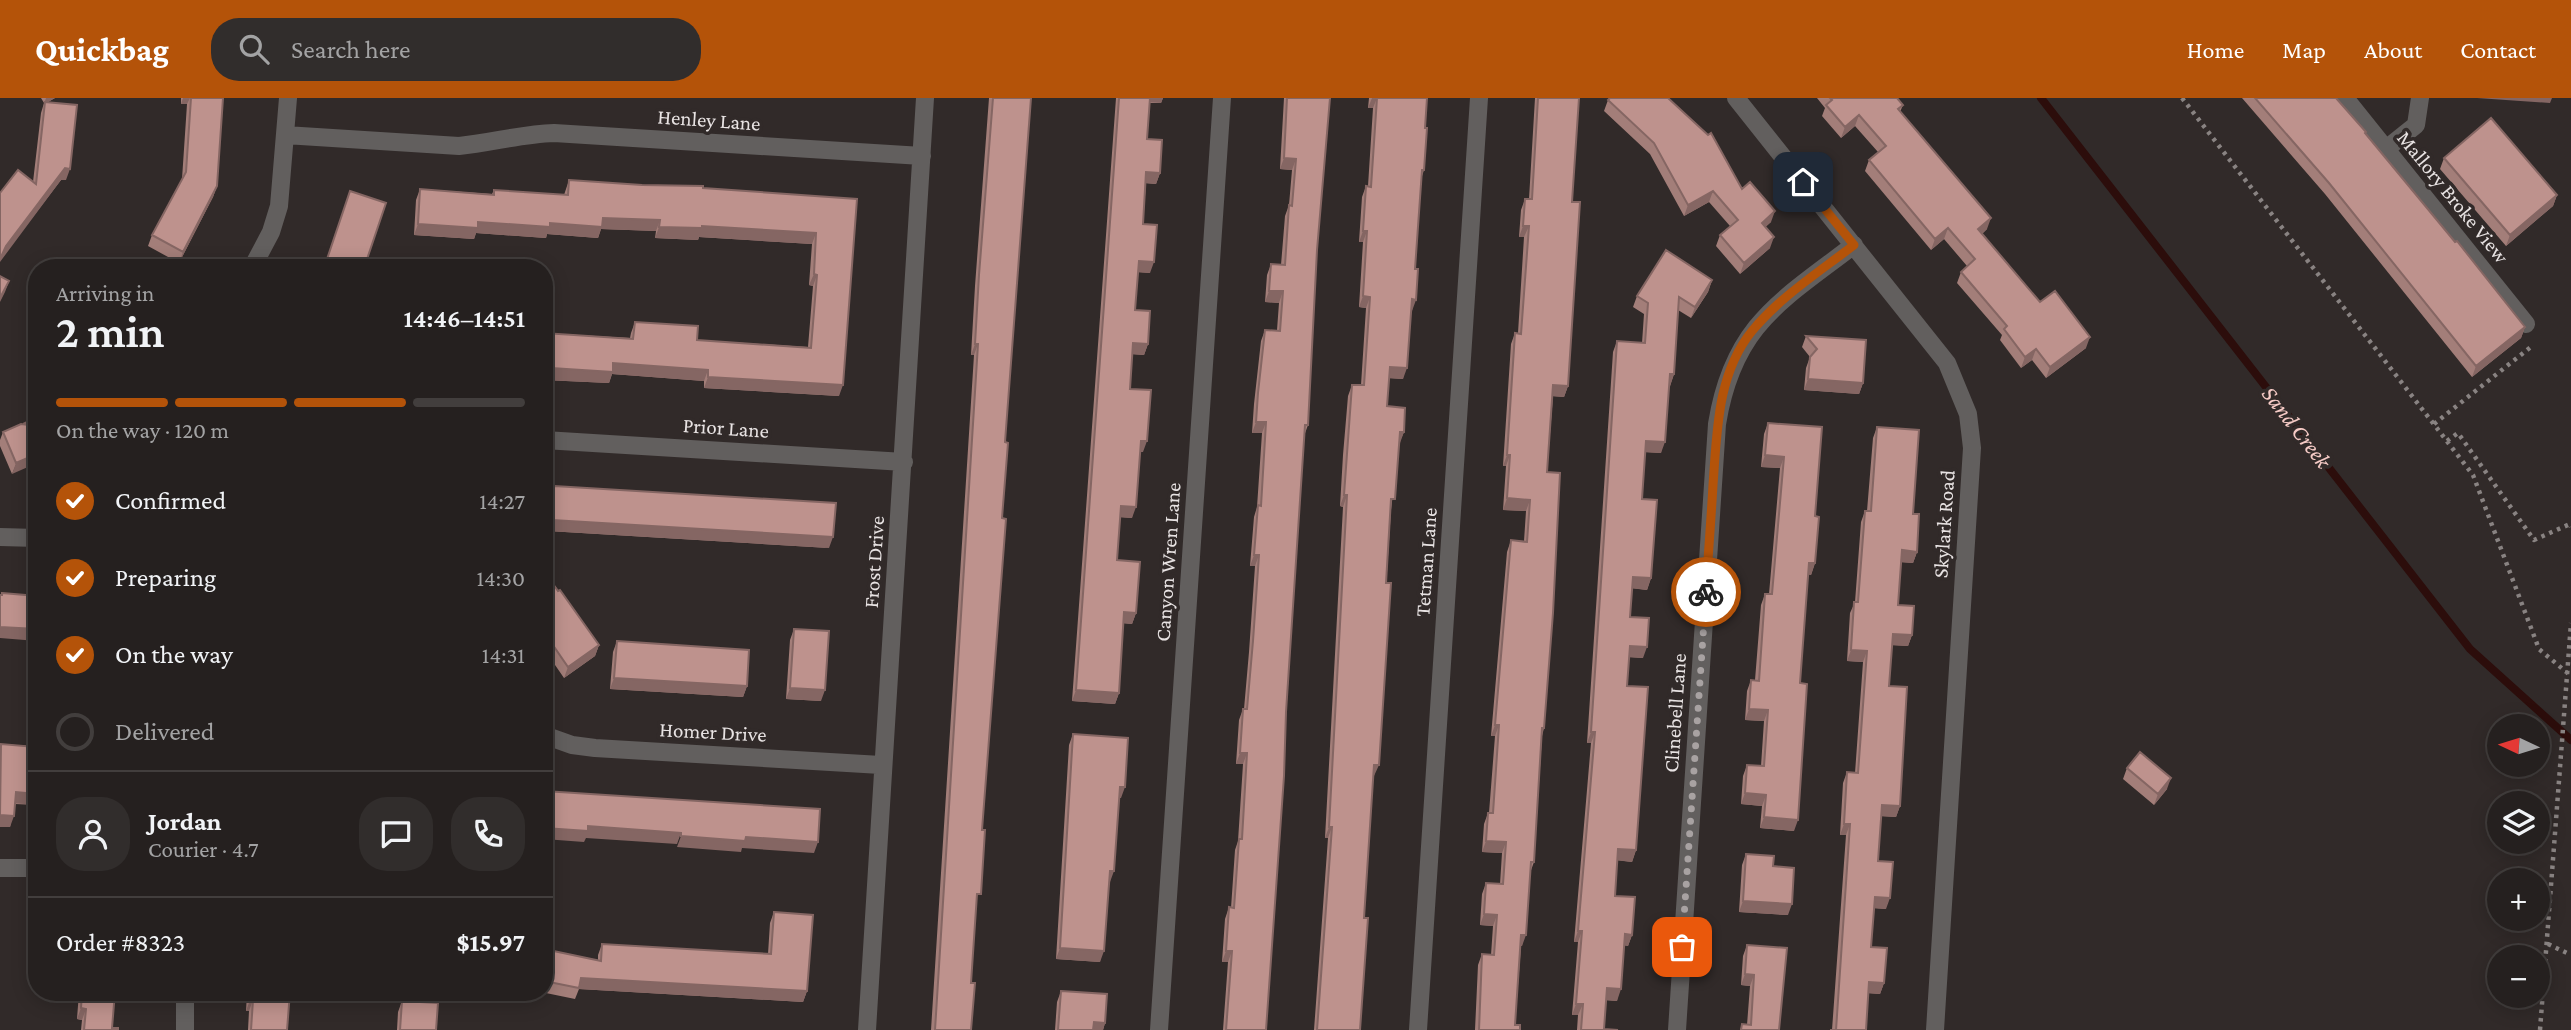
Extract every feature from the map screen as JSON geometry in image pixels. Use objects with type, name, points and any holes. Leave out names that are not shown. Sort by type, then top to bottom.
[{"type":"street","points":[[257,259],[271,232],[279,206],[288,98]]},
{"type":"street","name":"Frost Drive","points":[[867,1030],[881,765],[904,462],[925,98]]},
{"type":"street","name":"Canyon Wren Lane","points":[[1160,1030],[1222,98]]},
{"type":"street","name":"Tetman Lane","points":[[1418,1030],[1479,98]]},
{"type":"street","name":"Skylark Road","points":[[1736,98],[1947,362],[1968,414],[1972,448],[1935,1030]]},
{"type":"street","name":"Mallory Broke View","points":[[2345,98],[2526,324]]},
{"type":"street","points":[[2386,149],[2416,125],[2420,98]]},
{"type":"street","name":"Henley Lane","points":[[285,135],[459,146],[485,144],[526,134],[554,133],[922,156]]},
{"type":"street","name":"Clinebell Lane","points":[[1676,1030],[1717,424],[1722,395],[1733,362],[1750,333],[1776,305],[1854,245]]},
{"type":"street","name":"Prior Lane","points":[[553,441],[904,462]]},
{"type":"street","points":[[0,537],[28,538]]},
{"type":"street","name":"Homer Drive","points":[[553,738],[572,745],[596,748],[881,765]]},
{"type":"street","points":[[0,868],[28,868]]},
{"type":"street","points":[[185,1001],[185,1030]]},
{"type":"path","points":[[2182,98],[2473,475],[2539,649],[2571,676]]},
{"type":"path","points":[[2434,424],[2533,344],[2526,324]]},
{"type":"path","points":[[2447,441],[2458,433],[2534,540],[2570,524],[2571,527]]},
{"type":"path","points":[[2540,1030],[2571,623]]},
{"type":"path","points":[[2547,944],[2571,954]]},
{"type":"building","points":[[191,98],[223,98],[217,186],[183,252],[152,235],[186,172]]},
{"type":"building","points":[[993,98],[1031,98],[1005,442],[1008,443],[1002,518],[1006,519],[982,830],[985,830],[981,894],[977,894],[971,1030],[935,1030],[978,344],[975,344],[979,275]]},
{"type":"building","points":[[1119,98],[1150,98],[1147,139],[1162,140],[1160,173],[1146,172],[1143,224],[1157,225],[1154,262],[1139,261],[1135,310],[1150,311],[1148,344],[1133,343],[1130,389],[1151,390],[1147,441],[1141,441],[1136,507],[1121,506],[1117,560],[1140,562],[1136,613],[1124,612],[1119,693],[1076,690]]},
{"type":"building","points":[[1287,98],[1330,98],[1317,250],[1308,425],[1305,425],[1266,1030],[1226,1030],[1232,951],[1226,951],[1229,907],[1234,908],[1239,839],[1242,839],[1247,753],[1240,753],[1253,641],[1259,555],[1254,555],[1258,505],[1261,506],[1266,422],[1256,422],[1258,393],[1265,330],[1280,331],[1283,291],[1269,291],[1271,264],[1285,265],[1289,205],[1292,206],[1296,159],[1284,158]]},
{"type":"building","points":[[1377,98],[1427,98],[1427,128],[1415,269],[1418,269],[1416,300],[1412,299],[1407,368],[1390,367],[1387,406],[1405,408],[1404,432],[1400,432],[1395,499],[1391,499],[1386,583],[1391,583],[1379,765],[1374,765],[1360,1030],[1317,1030],[1332,827],[1329,827],[1347,495],[1344,495],[1352,385],[1364,385],[1370,297],[1363,296],[1367,231],[1363,231],[1366,186],[1371,187]]},
{"type":"building","points":[[1538,98],[1579,98],[1572,202],[1580,202],[1568,386],[1553,385],[1547,472],[1560,473],[1553,613],[1542,728],[1534,862],[1531,862],[1526,935],[1521,935],[1515,1025],[1520,1025],[1520,1030],[1479,1030],[1482,954],[1494,955],[1497,915],[1484,914],[1486,883],[1503,884],[1506,842],[1486,841],[1488,813],[1493,813],[1499,725],[1495,725],[1511,540],[1527,542],[1530,500],[1507,498],[1510,455],[1507,455],[1515,333],[1521,334],[1529,226],[1523,226],[1525,199],[1532,199]]},
{"type":"building","points":[[1668,98],[1708,135],[1711,133],[1742,189],[1750,182],[1775,211],[1762,223],[1774,237],[1744,263],[1720,235],[1738,220],[1713,191],[1688,205],[1654,143],[1608,100]]},
{"type":"building","points":[[1830,98],[1897,98],[1903,105],[1898,109],[1991,218],[1978,229],[2040,302],[2055,291],[2090,337],[2050,367],[2036,349],[2025,357],[2004,329],[2007,326],[1961,272],[1975,259],[1948,228],[1935,239],[1869,160],[1886,146],[1859,115],[1845,127],[1826,105],[1832,100]]},
{"type":"building","points":[[2255,98],[2336,98],[2455,242],[2457,241],[2525,327],[2476,366],[2329,183]]},
{"type":"building","points":[[45,102],[77,105],[70,169],[65,168],[6,246],[0,259],[0,193],[18,170],[36,184]]},
{"type":"building","points":[[2491,118],[2557,195],[2510,235],[2444,158]]},
{"type":"building","points":[[569,180],[703,186],[857,199],[843,385],[708,377],[708,370],[613,363],[613,372],[553,368],[553,334],[633,339],[635,322],[698,326],[697,340],[811,348],[817,275],[814,274],[816,233],[702,226],[659,227],[660,220],[603,218],[602,227],[550,223],[550,227],[478,222],[478,228],[418,224],[420,189],[494,195],[494,190],[568,195]]},
{"type":"building","points":[[350,191],[386,203],[367,259],[327,259]]},
{"type":"building","points":[[1666,250],[1712,280],[1695,307],[1679,297],[1674,374],[1670,374],[1665,442],[1646,441],[1642,499],[1657,500],[1651,578],[1633,577],[1630,617],[1649,618],[1647,647],[1630,646],[1627,686],[1648,687],[1636,850],[1618,849],[1615,896],[1635,897],[1632,935],[1625,934],[1621,989],[1607,988],[1604,1029],[1618,1030],[1581,1030],[1583,1004],[1576,1004],[1582,931],[1578,931],[1595,732],[1591,732],[1617,341],[1645,343],[1648,303],[1637,296]]},
{"type":"building","points":[[0,276],[9,281],[0,298]]},
{"type":"building","points":[[1806,336],[1866,340],[1863,383],[1808,379],[1810,357],[1817,349]]},
{"type":"building","points":[[1768,423],[1822,427],[1815,516],[1819,517],[1815,563],[1809,563],[1800,683],[1807,684],[1798,820],[1764,817],[1766,795],[1745,793],[1747,765],[1764,766],[1768,710],[1749,709],[1751,680],[1759,681],[1765,594],[1772,594],[1784,457],[1765,455]]},
{"type":"building","points":[[21,424],[28,425],[28,458],[16,463],[3,432]]},
{"type":"building","points":[[1877,427],[1919,430],[1913,514],[1919,514],[1917,552],[1902,550],[1898,605],[1914,606],[1912,635],[1893,634],[1889,686],[1907,687],[1900,806],[1882,805],[1878,861],[1893,862],[1890,898],[1875,897],[1871,947],[1887,948],[1884,983],[1869,982],[1866,1030],[1836,1030],[1850,824],[1844,824],[1847,772],[1858,773],[1867,651],[1851,650],[1854,602],[1858,602],[1865,511],[1871,511]]},
{"type":"building","points":[[554,486],[836,503],[833,537],[553,520]]},
{"type":"building","points":[[553,584],[599,645],[568,667],[553,645]]},
{"type":"building","points":[[2,595],[28,595],[28,629],[0,627]]},
{"type":"building","points":[[794,629],[829,631],[825,690],[790,688]]},
{"type":"building","points":[[617,641],[749,650],[747,686],[614,678]]},
{"type":"building","points":[[1073,734],[1128,738],[1125,787],[1120,787],[1114,871],[1110,871],[1104,951],[1060,948]]},
{"type":"building","points":[[1,744],[28,746],[28,793],[16,792],[14,816],[0,815]]},
{"type":"building","points":[[2140,752],[2171,778],[2158,794],[2127,768]]},
{"type":"building","points":[[553,792],[820,809],[818,842],[746,837],[745,841],[588,826],[588,831],[553,829]]},
{"type":"building","points":[[1746,854],[1774,856],[1773,866],[1794,868],[1792,904],[1743,901]]},
{"type":"building","points":[[774,912],[813,915],[807,991],[581,978],[579,988],[553,983],[553,951],[601,961],[602,944],[771,954]]},
{"type":"building","points":[[1747,945],[1787,948],[1779,1030],[1741,1030],[1742,1024],[1751,1025],[1754,975],[1745,974]]},
{"type":"building","points":[[1061,991],[1107,994],[1105,1023],[1094,1022],[1093,1030],[1058,1030]]},
{"type":"building","points":[[81,1001],[114,1001],[112,1028],[118,1030],[84,1030],[86,1009],[81,1008]]},
{"type":"building","points":[[253,1001],[289,1001],[287,1030],[251,1030]]},
{"type":"building","points":[[402,1001],[438,1003],[436,1030],[400,1030]]},
{"type":"waterway","name":"Sand Creek","points":[[2041,98],[2470,649],[2571,740]]},
{"type":"way so far","points":[[1682,947],[1706,592]]},
{"type":"route","points":[[1706,592],[1717,424],[1722,395],[1733,362],[1750,333],[1776,305],[1854,245],[1803,182]]}]
